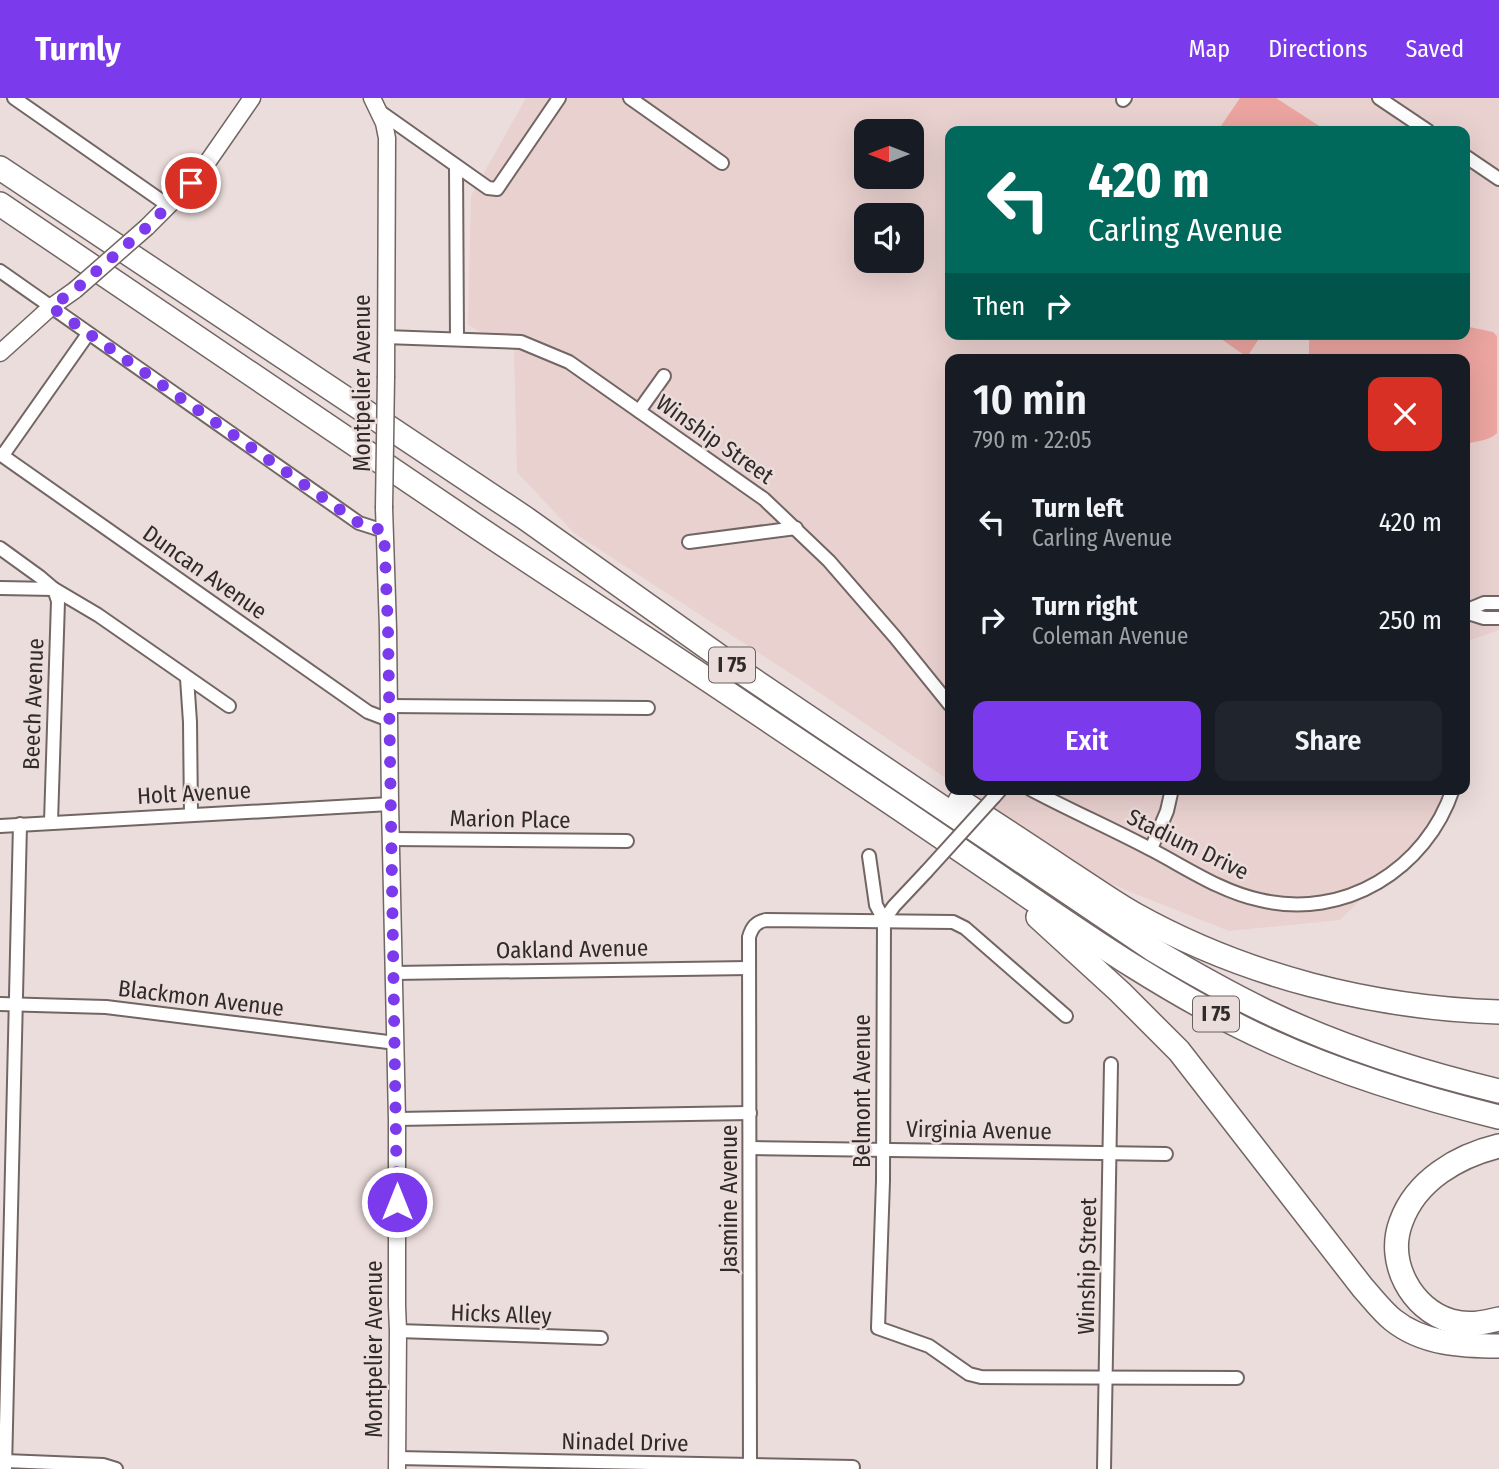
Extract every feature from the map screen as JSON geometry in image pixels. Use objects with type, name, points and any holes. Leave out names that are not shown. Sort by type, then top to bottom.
[{"type":"highway","name":"I 75","points":[[0,168],[525,519],[743,673],[1152,949],[1210,983],[1304,1029],[1376,1057],[1499,1091]]},
{"type":"highway","name":"I 75","points":[[0,204],[1160,984],[1258,1035],[1324,1064],[1434,1101],[1499,1117]]},
{"type":"highway","points":[[862,752],[910,773],[945,792]]},
{"type":"highway","points":[[950,795],[1133,913],[1203,947],[1272,973],[1346,993],[1439,1008],[1499,1012]]},
{"type":"highway","points":[[961,851],[1120,992],[1179,1051],[1363,1288],[1394,1320],[1424,1337],[1441,1342],[1499,1346]]},
{"type":"highway","points":[[1418,1070],[1499,1078]]},
{"type":"highway","points":[[1499,1146],[1456,1162],[1430,1180],[1405,1213],[1397,1236],[1397,1247],[1400,1269],[1410,1291],[1428,1309],[1460,1323],[1474,1324],[1499,1319]]},
{"type":"street","points":[[14,98],[169,206]]},
{"type":"street","points":[[0,354],[169,206],[209,160],[252,98]]},
{"type":"street","points":[[375,104],[456,166],[488,188],[497,189],[558,98]]},
{"type":"street","points":[[630,98],[722,163]]},
{"type":"street","points":[[1380,98],[1422,126]]},
{"type":"street","name":"Montpelier Avenue","points":[[375,104],[387,138],[384,531],[396,1043],[397,1464]]},
{"type":"street","points":[[1470,159],[1499,179]]},
{"type":"street","points":[[456,166],[457,339]]},
{"type":"street","points":[[0,271],[359,523],[384,531]]},
{"type":"street","points":[[1,454],[88,334]]},
{"type":"street","name":"Winship Street","points":[[385,337],[521,342],[569,362],[764,499],[829,561],[945,699]]},
{"type":"street","points":[[639,411],[664,376]]},
{"type":"street","name":"Duncan Avenue","points":[[1,454],[368,712],[648,708]]},
{"type":"street","points":[[689,542],[796,528]]},
{"type":"street","points":[[0,548],[54,589],[98,615],[229,706]]},
{"type":"street","points":[[0,587],[54,589]]},
{"type":"street","name":"Beech Avenue","points":[[51,822],[58,601],[54,589]]},
{"type":"street","points":[[1470,610],[1484,603],[1499,603]]},
{"type":"street","points":[[1470,614],[1484,618],[1499,618]]},
{"type":"street","points":[[187,678],[191,815]]},
{"type":"street","points":[[996,795],[884,920],[958,924],[1066,1016]]},
{"type":"street","name":"Stadium Drive","points":[[1041,795],[1208,880],[1261,901],[1286,904],[1335,900],[1353,895],[1391,875],[1426,842],[1445,811],[1451,795]]},
{"type":"street","points":[[1151,849],[1171,795]]},
{"type":"street","name":"Holt Avenue","points":[[0,826],[390,804]]},
{"type":"street","points":[[20,824],[16,1004],[6,1228],[4,1457],[103,1465],[116,1469]]},
{"type":"street","name":"Marion Place","points":[[391,839],[627,841]]},
{"type":"street","name":"Belmont Avenue","points":[[869,856],[876,905],[884,920],[883,1150],[878,1328],[929,1346],[969,1374],[981,1377],[1106,1378]]},
{"type":"street","name":"Jasmine Avenue","points":[[750,1467],[749,937],[751,930],[759,922],[766,920],[884,920]]},
{"type":"street","name":"Oakland Avenue","points":[[394,973],[749,968]]},
{"type":"street","name":"Blackmon Avenue","points":[[0,1004],[106,1007],[396,1043]]},
{"type":"street","name":"Winship Street","points":[[1104,1469],[1111,1064]]},
{"type":"street","points":[[397,1119],[750,1113]]},
{"type":"street","name":"Virginia Avenue","points":[[750,1149],[1166,1154]]},
{"type":"street","name":"Hicks Alley","points":[[398,1331],[601,1338]]},
{"type":"street","points":[[1106,1378],[1237,1378]]},
{"type":"street","name":"Ninadel Drive","points":[[397,1464],[853,1467]]},
{"type":"shaded area","points":[[526,98],[1499,98],[1499,630],[1470,640],[1470,354],[945,354],[945,778],[574,533],[517,472],[514,349],[468,325],[471,196]]},
{"type":"shaded area","points":[[1240,98],[1276,98],[1319,126],[1221,126]]},
{"type":"shaded area","points":[[1470,327],[1493,332],[1497,336],[1497,433],[1490,438],[1470,443],[1470,354],[1309,354],[1309,341],[1470,340]]},
{"type":"shaded area","points":[[1223,340],[1258,340],[1249,354],[1243,354]]},
{"type":"shaded area","points":[[971,795],[1443,795],[1439,809],[1405,857],[1340,920],[1229,931],[1108,883]]},
{"type":"route","points":[[191,183],[147,227],[75,290],[51,307],[359,523],[384,531],[388,629],[397,1202]]}]
